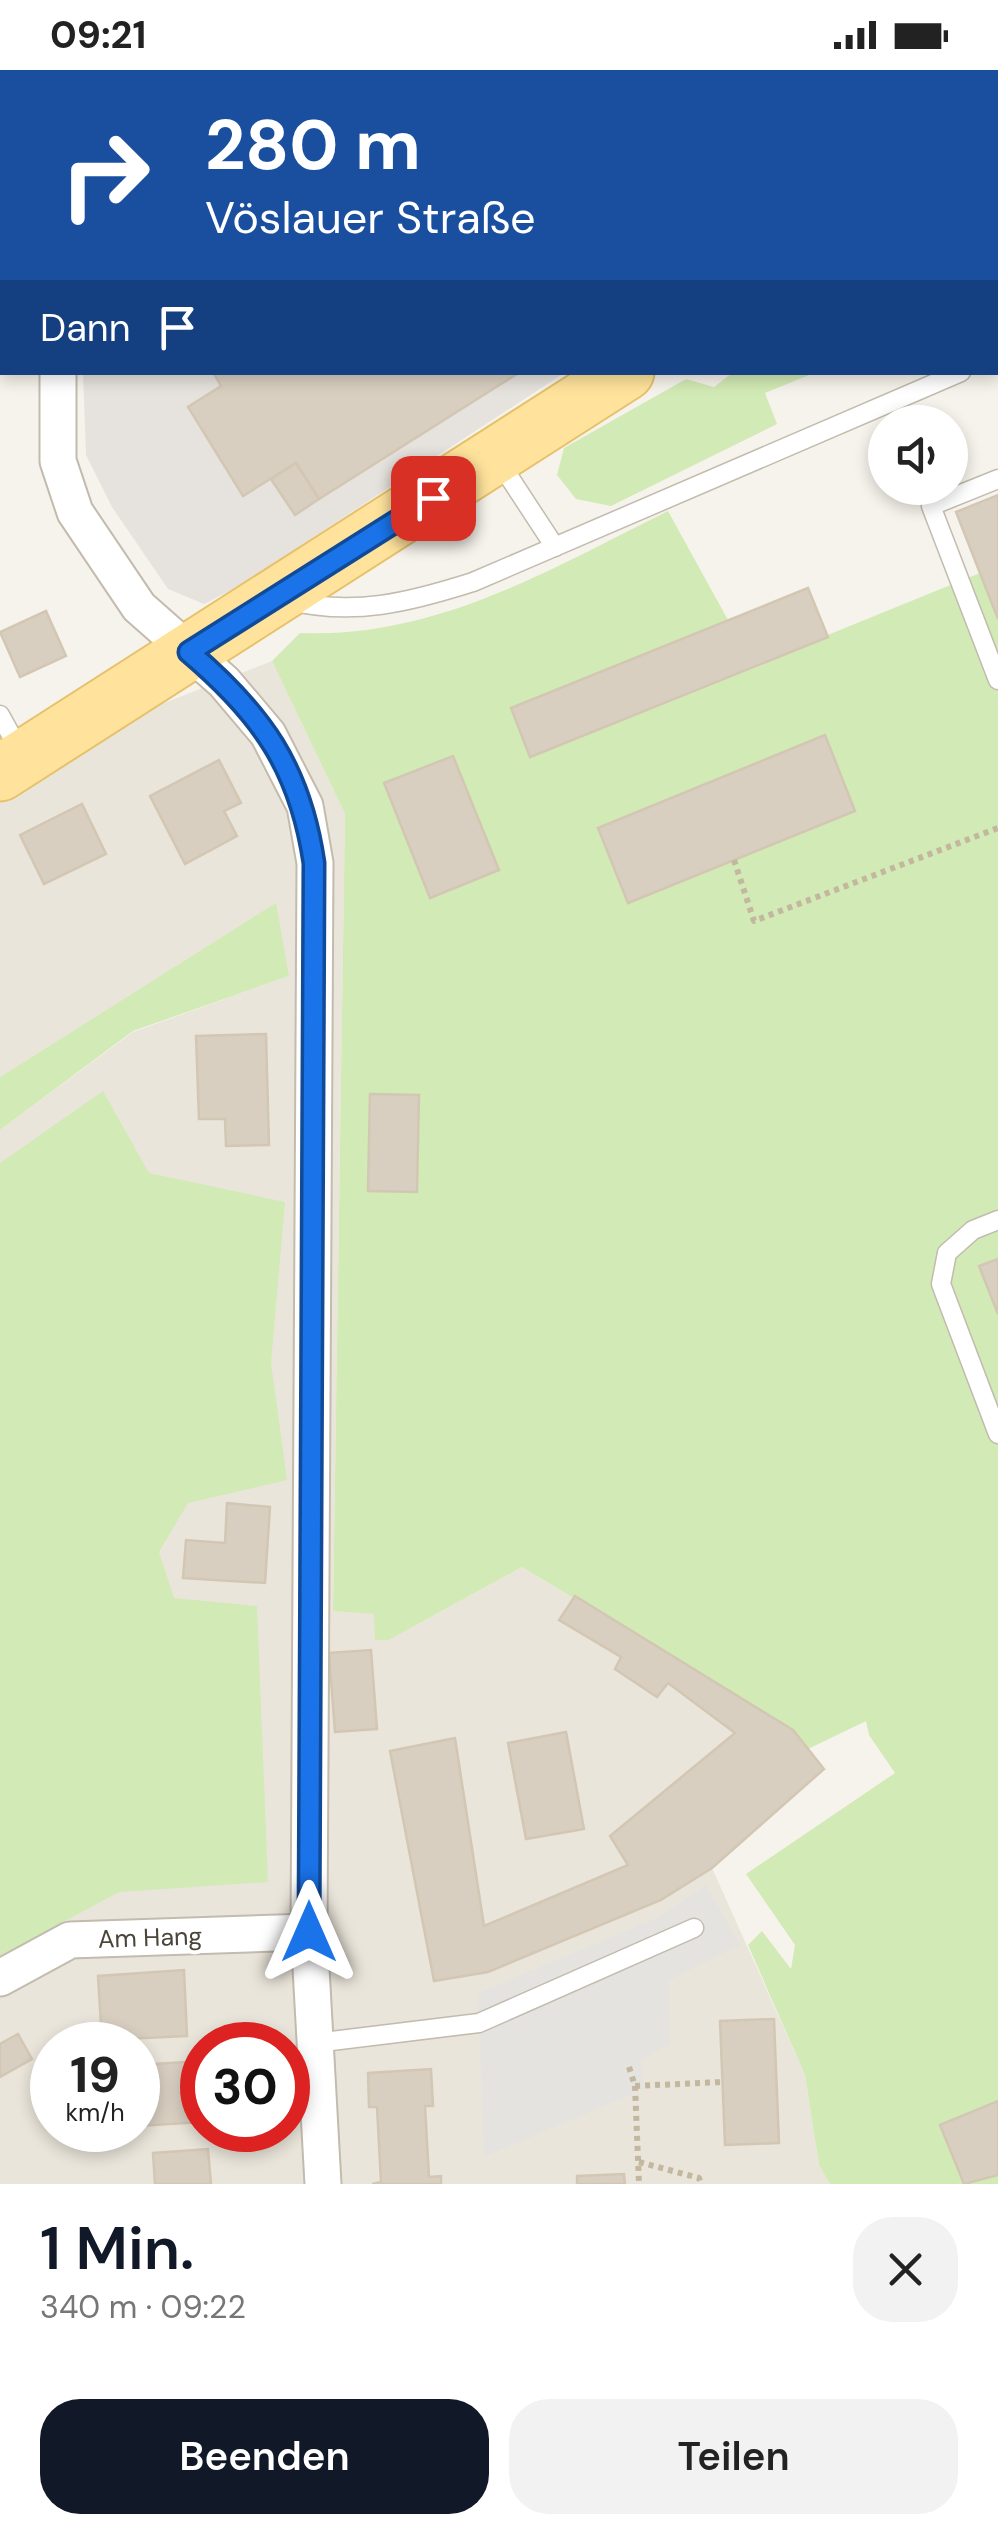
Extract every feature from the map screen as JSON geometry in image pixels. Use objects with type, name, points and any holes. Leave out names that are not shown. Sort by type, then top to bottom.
[{"type":"main road","points":[[8,748],[189,652],[621,375]]},
{"type":"street","points":[[58,375],[58,462],[75,512],[138,608],[224,682],[268,734],[305,806],[314,863],[309,1932],[323,2184]]},
{"type":"street","name":"Am Hang","points":[[0,1978],[70,1940],[309,1932]]},
{"type":"lane","points":[[277,598],[326,610],[402,604],[473,582],[954,375]]},
{"type":"lane","points":[[496,458],[555,547]]},
{"type":"lane","points":[[998,479],[931,506],[998,680]]},
{"type":"lane","points":[[998,1220],[973,1230],[947,1254],[941,1284],[998,1434]]},
{"type":"lane","points":[[315,2043],[479,2022],[694,1928]]},
{"type":"path","points":[[734,860],[754,921],[998,828]]},
{"type":"path","points":[[629,2067],[635,2086],[640,2184]]},
{"type":"path","points":[[635,2086],[722,2082]]},
{"type":"path","points":[[638,2162],[699,2178],[701,2184]]},
{"type":"shaded area","points":[[83,375],[561,375],[237,587],[204,604],[168,589],[112,507],[86,455]]},
{"type":"shaded area","points":[[272,661],[345,814],[333,1610],[374,1614],[389,1640],[522,1567],[793,1730],[824,1769],[712,1868],[805,2075],[819,2165],[830,2184],[0,2184],[0,1956],[42,1936],[0,1947],[0,1130],[133,1032],[289,976],[275,904],[0,1077],[0,797],[154,707]]},
{"type":"shaded area","points":[[706,1885],[740,1945],[669,1980],[670,2045],[640,2060],[644,2089],[484,2157],[478,1993],[659,1917]]},
{"type":"green space","points":[[729,375],[809,375],[765,393],[777,424],[611,506],[576,499],[557,475],[564,448],[686,379],[714,387]]},
{"type":"green space","points":[[668,511],[728,620],[511,708],[530,756],[980,573],[998,619],[998,1259],[980,1267],[998,1315],[998,2184],[830,2184],[819,2165],[805,2075],[748,1945],[762,1931],[791,1969],[795,1945],[746,1874],[895,1773],[869,1735],[866,1721],[808,1749],[793,1730],[522,1567],[389,1640],[375,1640],[374,1614],[333,1611],[345,814],[272,661],[300,633],[350,632],[398,625],[491,596]]},
{"type":"green space","points":[[276,903],[289,976],[133,1031],[0,1130],[0,1077]]},
{"type":"green space","points":[[103,1091],[149,1173],[285,1202],[271,1363],[287,1480],[188,1503],[159,1552],[174,1598],[257,1606],[268,1882],[119,1892],[0,1956],[0,1163]]},
{"type":"building","points":[[215,375],[515,375],[319,499],[296,463],[243,496],[188,407],[221,386]]},
{"type":"building","points":[[296,463],[319,499],[295,515],[271,479]]},
{"type":"building","points":[[998,495],[998,619],[956,512]]},
{"type":"building","points":[[808,588],[828,637],[530,757],[511,708]]},
{"type":"building","points":[[46,611],[66,656],[20,677],[0,632]]},
{"type":"building","points":[[825,735],[855,811],[628,903],[598,828]]},
{"type":"building","points":[[453,756],[499,870],[430,898],[384,783]]},
{"type":"building","points":[[219,760],[241,803],[224,811],[237,836],[185,864],[150,796]]},
{"type":"building","points":[[82,804],[106,854],[44,884],[20,835]]},
{"type":"building","points":[[266,1034],[269,1145],[226,1146],[225,1119],[199,1119],[196,1036]]},
{"type":"building","points":[[370,1094],[419,1095],[417,1192],[368,1191]]},
{"type":"building","points":[[998,1259],[998,1314],[979,1266]]},
{"type":"building","points":[[227,1503],[270,1507],[265,1583],[183,1578],[186,1540],[225,1543]]},
{"type":"building","points":[[575,1596],[793,1730],[824,1769],[712,1868],[661,1900],[488,1972],[434,1981],[390,1751],[455,1738],[484,1926],[628,1865],[610,1836],[735,1733],[668,1683],[657,1697],[615,1669],[621,1657],[559,1620]]},
{"type":"building","points":[[371,1650],[377,1729],[335,1732],[329,1653]]},
{"type":"building","points":[[566,1732],[584,1829],[526,1839],[508,1743]]},
{"type":"building","points":[[184,1970],[186,2022],[180,2022],[180,2036],[160,2037],[160,2022],[101,2022],[98,1976]]},
{"type":"building","points":[[774,2019],[779,2143],[725,2145],[720,2021]]},
{"type":"building","points":[[18,2034],[30,2060],[0,2077],[0,2044]]},
{"type":"building","points":[[180,2062],[180,2123],[160,2125],[160,2064]]},
{"type":"building","points":[[431,2069],[433,2106],[425,2106],[429,2177],[441,2176],[441,2184],[372,2184],[381,2182],[377,2107],[369,2107],[368,2073]]},
{"type":"building","points":[[998,2101],[998,2175],[964,2184],[940,2125]]},
{"type":"building","points":[[208,2152],[211,2184],[155,2184],[153,2153]]},
{"type":"building","points":[[624,2174],[625,2184],[577,2184],[577,2176]]},
{"type":"route","points":[[309,1932],[314,863],[305,806],[268,734],[224,682],[189,652],[433,498]]}]
